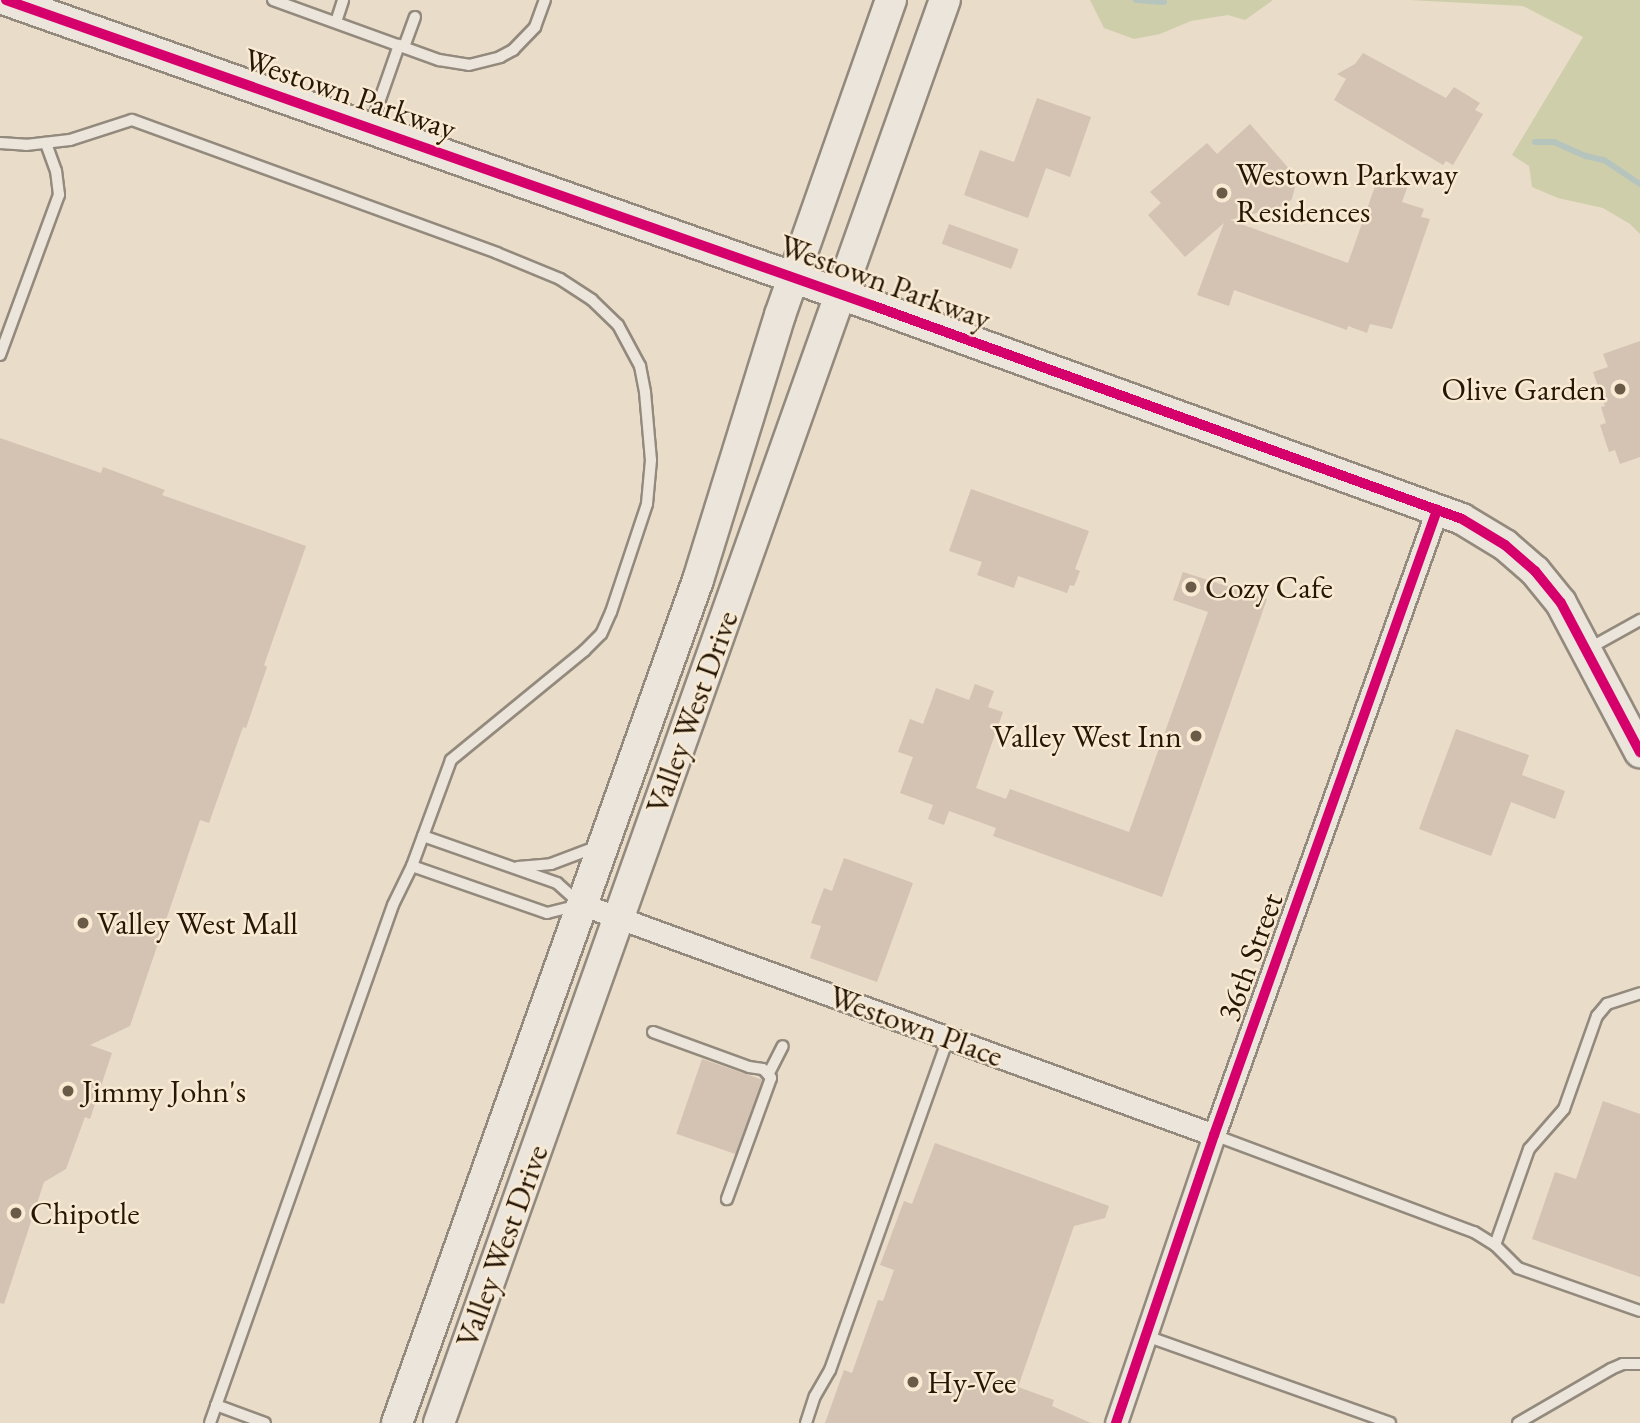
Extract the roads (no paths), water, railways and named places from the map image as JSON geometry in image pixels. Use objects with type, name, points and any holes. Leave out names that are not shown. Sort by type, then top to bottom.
[{"type":"main road","name":"Westown Parkway","points":[[6,0],[840,293],[1462,519],[1504,545],[1535,571],[1561,603],[1588,649],[1640,752]]},
{"type":"main road","name":"Valley West Drive","points":[[397,1423],[698,580],[793,277],[891,0]]},
{"type":"main road","name":"Valley West Drive","points":[[439,1423],[945,0]]},
{"type":"street","name":"36th Street","points":[[1116,1423],[1214,1135],[1437,510]]},
{"type":"street","name":"Westown Place","points":[[581,904],[1214,1135]]},
{"type":"lane","points":[[273,0],[454,64],[485,62],[513,50],[535,27],[545,0]]},
{"type":"lane","points":[[336,22],[343,0]]},
{"type":"lane","points":[[369,129],[415,17]]},
{"type":"lane","points":[[0,143],[70,140],[132,120],[560,279],[592,300],[618,325],[640,366],[646,401],[650,484],[647,504],[611,612],[601,634],[584,651],[451,760],[412,866],[393,905],[210,1423]]},
{"type":"lane","points":[[0,355],[59,195],[46,143]]},
{"type":"lane","points":[[1588,649],[1640,620]]},
{"type":"lane","points":[[423,836],[558,883],[581,904]]},
{"type":"lane","points":[[512,867],[551,864],[602,845]]},
{"type":"lane","points":[[412,866],[547,913],[581,904]]},
{"type":"lane","points":[[1495,1245],[1529,1149],[1564,1109],[1597,1016],[1607,1004],[1640,993]]},
{"type":"lane","points":[[653,1032],[769,1073]]},
{"type":"lane","points":[[806,1423],[833,1363],[948,1038]]},
{"type":"lane","points":[[727,1199],[771,1078],[769,1073],[783,1046]]},
{"type":"lane","points":[[1214,1135],[1474,1232],[1495,1245],[1518,1268],[1640,1311]]},
{"type":"lane","points":[[1146,1336],[1390,1423]]},
{"type":"lane","points":[[1518,1423],[1602,1373],[1623,1364],[1640,1364]]},
{"type":"lane","points":[[216,1405],[265,1423]]},
{"type":"waterway","points":[[1136,0],[1164,2]]},
{"type":"waterway","points":[[1535,142],[1554,142],[1586,156],[1604,160],[1640,184]]},
{"type":"place","name":"Westown Parkway Residences","points":[[1222,193]]},
{"type":"place","name":"Olive Garden","points":[[1620,389]]},
{"type":"place","name":"Cozy Cafe","points":[[1191,587]]},
{"type":"place","name":"Valley West Inn","points":[[1196,736]]},
{"type":"place","name":"Valley West Mall","points":[[83,923]]},
{"type":"place","name":"Jimmy John's","points":[[68,1091]]},
{"type":"place","name":"Chipotle","points":[[16,1213]]},
{"type":"place","name":"Hy-Vee","points":[[913,1382]]}]
